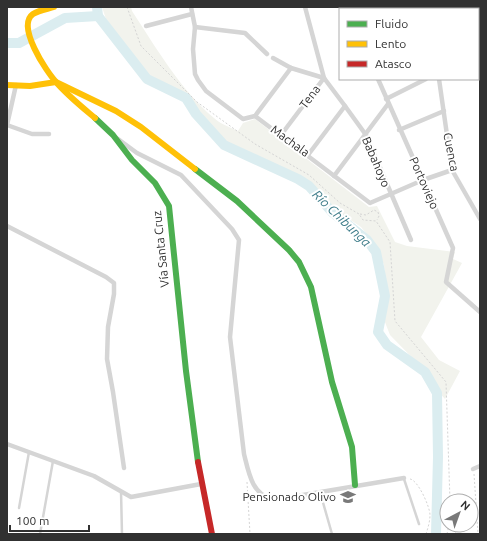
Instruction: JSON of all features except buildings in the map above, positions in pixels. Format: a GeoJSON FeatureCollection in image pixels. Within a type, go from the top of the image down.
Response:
{"type":"FeatureCollection","features":[{"type":"Feature","properties":{"kind":"street","name":"Vía Santa Cruz"},"geometry":{"type":"LineString","coordinates":[[54,7],[33,14],[28,21],[27,30],[33,46],[56,82],[113,135],[132,160],[155,183],[169,206],[185,373],[201,484],[212,534]]}},
{"type":"Feature","properties":{"kind":"street"},"geometry":{"type":"LineString","coordinates":[[191,7],[195,27],[193,49],[195,74],[206,91],[243,119],[255,116],[291,68]]}},
{"type":"Feature","properties":{"kind":"street","name":"Tena"},"geometry":{"type":"LineString","coordinates":[[281,135],[324,78],[305,7]]}},
{"type":"Feature","properties":{"kind":"street"},"geometry":{"type":"LineString","coordinates":[[146,26],[192,14]]}},
{"type":"Feature","properties":{"kind":"street"},"geometry":{"type":"LineString","coordinates":[[195,27],[245,33],[267,54]]}},
{"type":"Feature","properties":{"kind":"street"},"geometry":{"type":"LineString","coordinates":[[274,58],[291,68],[324,78]]}},
{"type":"Feature","properties":{"kind":"street","name":"Babahoyo"},"geometry":{"type":"LineString","coordinates":[[324,78],[366,135],[411,240]]}},
{"type":"Feature","properties":{"kind":"street","name":"Portoviejo"},"geometry":{"type":"LineString","coordinates":[[378,80],[452,248],[446,282],[480,312]]}},
{"type":"Feature","properties":{"kind":"street"},"geometry":{"type":"LineString","coordinates":[[386,99],[424,80]]}},
{"type":"Feature","properties":{"kind":"street","name":"Cuenca"},"geometry":{"type":"LineString","coordinates":[[440,80],[452,170],[480,218]]}},
{"type":"Feature","properties":{"kind":"street"},"geometry":{"type":"LineString","coordinates":[[7,85],[30,86],[56,82],[116,111],[141,127],[237,201],[289,250],[299,262],[311,287],[332,382],[352,447],[355,486]]}},
{"type":"Feature","properties":{"kind":"street"},"geometry":{"type":"LineString","coordinates":[[16,85],[7,125],[32,134],[49,134]]}},
{"type":"Feature","properties":{"kind":"street"},"geometry":{"type":"LineString","coordinates":[[334,176],[388,104]]}},
{"type":"Feature","properties":{"kind":"street"},"geometry":{"type":"LineString","coordinates":[[308,154],[345,106]]}},
{"type":"Feature","properties":{"kind":"street"},"geometry":{"type":"LineString","coordinates":[[399,130],[444,111]]}},
{"type":"Feature","properties":{"kind":"street","name":"Machala"},"geometry":{"type":"LineString","coordinates":[[255,116],[308,154],[370,203],[423,180],[452,170]]}},
{"type":"Feature","properties":{"kind":"street"},"geometry":{"type":"LineString","coordinates":[[113,135],[137,153],[181,175],[239,240],[230,337],[244,454],[249,471],[263,497],[273,500],[404,478]]}},
{"type":"Feature","properties":{"kind":"street"},"geometry":{"type":"LineString","coordinates":[[7,226],[106,277],[114,283],[114,294],[108,327],[106,359],[113,392],[124,468]]}},
{"type":"Feature","properties":{"kind":"street"},"geometry":{"type":"LineString","coordinates":[[7,444],[94,476],[134,497],[201,484]]}},
{"type":"Feature","properties":{"kind":"street"},"geometry":{"type":"LineString","coordinates":[[473,469],[480,466]]}},
{"type":"Feature","properties":{"kind":"lane"},"geometry":{"type":"LineString","coordinates":[[19,508],[29,452]]}},
{"type":"Feature","properties":{"kind":"lane"},"geometry":{"type":"LineString","coordinates":[[40,534],[53,461]]}},
{"type":"Feature","properties":{"kind":"lane"},"geometry":{"type":"LineString","coordinates":[[404,478],[419,524]]}},
{"type":"Feature","properties":{"kind":"lane"},"geometry":{"type":"LineString","coordinates":[[121,491],[122,534]]}},
{"type":"Feature","properties":{"kind":"lane"},"geometry":{"type":"LineString","coordinates":[[320,492],[332,534]]}},
{"type":"Feature","properties":{"kind":"path"},"geometry":{"type":"LineString","coordinates":[[127,7],[141,46],[197,102],[255,144],[309,175],[340,203],[359,214],[366,215],[374,210],[378,212],[379,216],[376,221]]}},
{"type":"Feature","properties":{"kind":"path"},"geometry":{"type":"LineString","coordinates":[[359,214],[363,220],[376,221]]}},
{"type":"Feature","properties":{"kind":"path"},"geometry":{"type":"LineString","coordinates":[[376,221],[390,242],[395,321],[446,382],[450,493]]}},
{"type":"Feature","properties":{"kind":"path"},"geometry":{"type":"LineString","coordinates":[[473,469],[476,482],[478,534]]}},
{"type":"Feature","properties":{"kind":"path"},"geometry":{"type":"LineString","coordinates":[[404,478],[414,479],[429,506],[430,516],[426,534]]}},
{"type":"Feature","properties":{"kind":"path"},"geometry":{"type":"LineString","coordinates":[[246,480],[250,534]]}},
{"type":"Feature","properties":{"kind":"shaded area"},"geometry":{"type":"Polygon","coordinates":[[[102,7],[131,7],[132,11],[169,68],[190,95],[216,120],[238,131],[243,123],[255,119],[369,207],[377,206],[395,242],[407,246],[455,252],[453,259],[462,263],[421,337],[439,360],[460,371],[445,399],[437,390],[431,377],[390,335],[383,317],[386,288],[384,265],[377,247],[361,227],[340,213],[316,189],[297,174],[221,139],[178,90],[147,74],[106,19],[102,7]]]}},
{"type":"Feature","properties":{"kind":"waterway","name":"Río Chibunga"},"geometry":{"type":"LineString","coordinates":[[97,7],[98,16],[147,79],[186,98],[196,114],[224,145],[298,179],[309,186],[332,212],[367,240],[376,252],[385,296],[378,332],[387,345],[425,372],[437,393],[438,457],[436,534]]}},
{"type":"Feature","properties":{"kind":"waterway"},"geometry":{"type":"LineString","coordinates":[[7,43],[19,43],[65,18],[98,16]]}},
{"type":"Feature","properties":{"kind":"traffic: fast"},"geometry":{"type":"LineString","coordinates":[[95,118],[113,135],[132,160],[155,183],[169,206],[186,371],[198,462]]}},
{"type":"Feature","properties":{"kind":"traffic: fast"},"geometry":{"type":"LineString","coordinates":[[195,169],[237,201],[289,250],[299,262],[311,287],[332,382],[352,447],[355,485]]}},
{"type":"Feature","properties":{"kind":"traffic: slow"},"geometry":{"type":"LineString","coordinates":[[54,7],[33,14],[29,20],[28,28],[30,38],[40,59],[51,76],[60,87],[95,118]]}},
{"type":"Feature","properties":{"kind":"traffic: slow"},"geometry":{"type":"LineString","coordinates":[[7,85],[30,86],[56,82],[116,111],[141,127],[195,169]]}},
{"type":"Feature","properties":{"kind":"traffic: jam"},"geometry":{"type":"LineString","coordinates":[[198,462],[212,534]]}},
{"type":"Feature","properties":{"kind":"place","name":"Pensionado Olivo"},"geometry":{"type":"Point","coordinates":[348,497]}}]}
